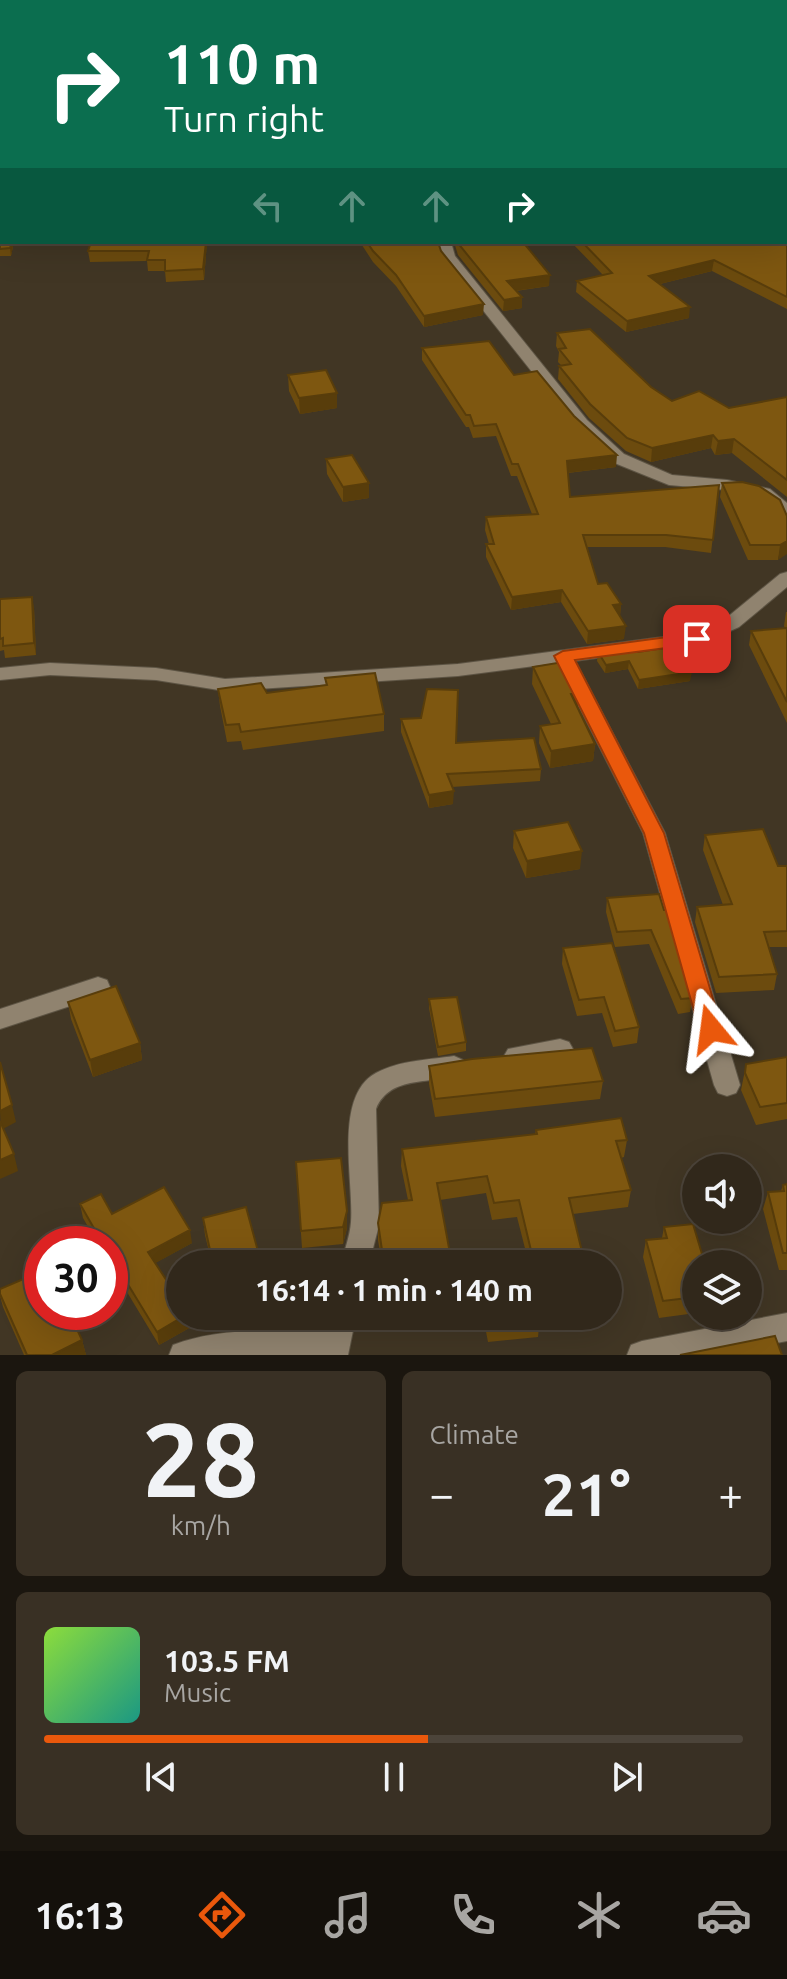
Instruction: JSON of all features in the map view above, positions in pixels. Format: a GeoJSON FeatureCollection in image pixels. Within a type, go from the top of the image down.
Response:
{"type":"FeatureCollection","features":[{"type":"Feature","properties":{"kind":"street"},"geometry":{"type":"LineString","coordinates":[[445,244],[448,257],[581,423],[618,458],[669,480],[727,485],[764,493],[787,512]]}},
{"type":"Feature","properties":{"kind":"street"},"geometry":{"type":"LineString","coordinates":[[0,674],[50,669],[156,674],[225,685],[458,670],[697,639],[732,623],[787,578]]}},
{"type":"Feature","properties":{"kind":"street"},"geometry":{"type":"LineString","coordinates":[[563,656],[654,833],[727,1085]]}},
{"type":"Feature","properties":{"kind":"street"},"geometry":{"type":"LineString","coordinates":[[0,1019],[98,987]]}},
{"type":"Feature","properties":{"kind":"street"},"geometry":{"type":"LineString","coordinates":[[359,1250],[365,1225],[363,1109],[367,1093],[381,1079],[560,1049]]}},
{"type":"Feature","properties":{"kind":"street"},"geometry":{"type":"LineString","coordinates":[[642,1355],[787,1327]]}},
{"type":"Feature","properties":{"kind":"street"},"geometry":{"type":"LineString","coordinates":[[184,1355],[248,1345],[336,1338]]}},
{"type":"Feature","properties":{"kind":"building"},"geometry":{"type":"Polygon","coordinates":[[[0,244],[11,244],[10,248],[0,249],[0,244]]]}},
{"type":"Feature","properties":{"kind":"building"},"geometry":{"type":"Polygon","coordinates":[[[90,244],[206,244],[203,269],[165,271],[165,260],[147,260],[149,251],[88,251],[90,244]]]}},
{"type":"Feature","properties":{"kind":"building"},"geometry":{"type":"Polygon","coordinates":[[[368,244],[439,244],[484,304],[424,316],[396,275],[368,244]]]}},
{"type":"Feature","properties":{"kind":"building"},"geometry":{"type":"Polygon","coordinates":[[[459,244],[525,244],[550,275],[507,281],[522,297],[504,300],[459,244]]]}},
{"type":"Feature","properties":{"kind":"building"},"geometry":{"type":"Polygon","coordinates":[[[584,244],[787,245],[787,297],[714,260],[649,276],[690,307],[627,321],[577,281],[612,273],[584,244]]]}},
{"type":"Feature","properties":{"kind":"building"},"geometry":{"type":"Polygon","coordinates":[[[590,329],[651,387],[672,401],[699,391],[729,408],[787,397],[787,480],[734,439],[718,441],[713,435],[652,448],[627,438],[590,404],[559,366],[571,364],[559,349],[566,348],[557,333],[590,329]]]}},
{"type":"Feature","properties":{"kind":"building"},"geometry":{"type":"Polygon","coordinates":[[[489,341],[514,375],[537,371],[574,416],[617,455],[567,461],[570,497],[719,485],[713,540],[666,535],[583,535],[598,584],[607,583],[621,604],[613,605],[626,626],[588,631],[562,590],[512,597],[486,544],[494,544],[486,517],[538,514],[518,464],[512,464],[496,424],[474,426],[470,415],[466,415],[422,348],[489,341]]]}},
{"type":"Feature","properties":{"kind":"building"},"geometry":{"type":"Polygon","coordinates":[[[326,370],[337,393],[299,398],[288,375],[326,370]]]}},
{"type":"Feature","properties":{"kind":"building"},"geometry":{"type":"Polygon","coordinates":[[[352,455],[369,483],[343,487],[326,459],[352,455]]]}},
{"type":"Feature","properties":{"kind":"building"},"geometry":{"type":"Polygon","coordinates":[[[742,482],[759,486],[780,500],[787,516],[787,541],[780,545],[750,545],[722,483],[742,482]]]}},
{"type":"Feature","properties":{"kind":"building"},"geometry":{"type":"Polygon","coordinates":[[[32,597],[34,643],[3,646],[3,638],[0,639],[0,599],[32,597]]]}},
{"type":"Feature","properties":{"kind":"building"},"geometry":{"type":"Polygon","coordinates":[[[787,628],[787,702],[751,631],[787,628]]]}},
{"type":"Feature","properties":{"kind":"building"},"geometry":{"type":"Polygon","coordinates":[[[677,646],[692,672],[639,680],[629,661],[606,665],[598,652],[635,647],[638,652],[677,646]]]}},
{"type":"Feature","properties":{"kind":"building"},"geometry":{"type":"Polygon","coordinates":[[[563,662],[579,693],[571,694],[595,744],[551,751],[540,726],[560,723],[533,667],[563,662]]]}},
{"type":"Feature","properties":{"kind":"building"},"geometry":{"type":"Polygon","coordinates":[[[375,673],[384,714],[241,732],[239,724],[226,725],[218,689],[261,683],[267,693],[327,685],[325,678],[375,673]]]}},
{"type":"Feature","properties":{"kind":"building"},"geometry":{"type":"Polygon","coordinates":[[[427,689],[458,690],[456,743],[534,738],[541,769],[447,774],[454,791],[429,795],[401,719],[421,718],[427,689]]]}},
{"type":"Feature","properties":{"kind":"building"},"geometry":{"type":"Polygon","coordinates":[[[568,822],[582,851],[527,861],[514,831],[568,822]]]}},
{"type":"Feature","properties":{"kind":"building"},"geometry":{"type":"Polygon","coordinates":[[[763,829],[778,866],[787,866],[787,931],[764,932],[777,974],[719,977],[697,907],[732,904],[705,835],[763,829]]]}},
{"type":"Feature","properties":{"kind":"building"},"geometry":{"type":"Polygon","coordinates":[[[659,894],[664,910],[668,910],[693,998],[681,999],[651,930],[617,932],[607,898],[659,894]]]}},
{"type":"Feature","properties":{"kind":"building"},"geometry":{"type":"Polygon","coordinates":[[[612,943],[639,1027],[615,1031],[604,997],[579,1000],[563,948],[612,943]]]}},
{"type":"Feature","properties":{"kind":"building"},"geometry":{"type":"Polygon","coordinates":[[[116,986],[140,1043],[90,1060],[68,1002],[116,986]]]}},
{"type":"Feature","properties":{"kind":"building"},"geometry":{"type":"Polygon","coordinates":[[[457,997],[466,1042],[438,1047],[429,999],[457,997]]]}},
{"type":"Feature","properties":{"kind":"building"},"geometry":{"type":"Polygon","coordinates":[[[592,1048],[603,1081],[435,1099],[429,1066],[592,1048]]]}},
{"type":"Feature","properties":{"kind":"building"},"geometry":{"type":"Polygon","coordinates":[[[787,1057],[787,1103],[760,1107],[745,1073],[746,1064],[787,1057]]]}},
{"type":"Feature","properties":{"kind":"building"},"geometry":{"type":"Polygon","coordinates":[[[0,1062],[12,1105],[0,1111],[0,1062]]]}},
{"type":"Feature","properties":{"kind":"building"},"geometry":{"type":"Polygon","coordinates":[[[621,1118],[627,1140],[616,1141],[631,1190],[569,1198],[582,1250],[531,1250],[519,1200],[494,1203],[487,1176],[437,1183],[449,1250],[382,1250],[378,1223],[382,1203],[412,1200],[402,1149],[537,1134],[536,1130],[621,1118]]]}},
{"type":"Feature","properties":{"kind":"building"},"geometry":{"type":"Polygon","coordinates":[[[0,1121],[14,1154],[0,1160],[0,1121]]]}},
{"type":"Feature","properties":{"kind":"building"},"geometry":{"type":"Polygon","coordinates":[[[341,1158],[347,1211],[343,1227],[301,1231],[296,1162],[341,1158]]]}},
{"type":"Feature","properties":{"kind":"building"},"geometry":{"type":"Polygon","coordinates":[[[787,1184],[787,1253],[783,1253],[768,1192],[784,1191],[783,1185],[787,1184]]]}},
{"type":"Feature","properties":{"kind":"building"},"geometry":{"type":"Polygon","coordinates":[[[164,1187],[190,1230],[148,1252],[166,1280],[166,1327],[157,1332],[128,1284],[128,1226],[93,1226],[80,1204],[101,1194],[112,1214],[164,1187]]]}},
{"type":"Feature","properties":{"kind":"building"},"geometry":{"type":"Polygon","coordinates":[[[246,1207],[258,1250],[210,1250],[203,1218],[246,1207]]]}},
{"type":"Feature","properties":{"kind":"building"},"geometry":{"type":"Polygon","coordinates":[[[682,1225],[682,1234],[696,1234],[701,1250],[682,1250],[682,1299],[663,1301],[646,1240],[667,1238],[664,1227],[682,1225]]]}},
{"type":"Feature","properties":{"kind":"building"},"geometry":{"type":"Polygon","coordinates":[[[24,1279],[24,1330],[77,1330],[82,1340],[52,1355],[27,1355],[0,1289],[24,1279]]]}},
{"type":"Feature","properties":{"kind":"building"},"geometry":{"type":"Polygon","coordinates":[[[775,1336],[782,1355],[680,1355],[775,1336]]]}},
{"type":"Feature","properties":{"kind":"route"},"geometry":{"type":"LineString","coordinates":[[697,639],[563,656],[654,833],[711,1029]]}}]}
